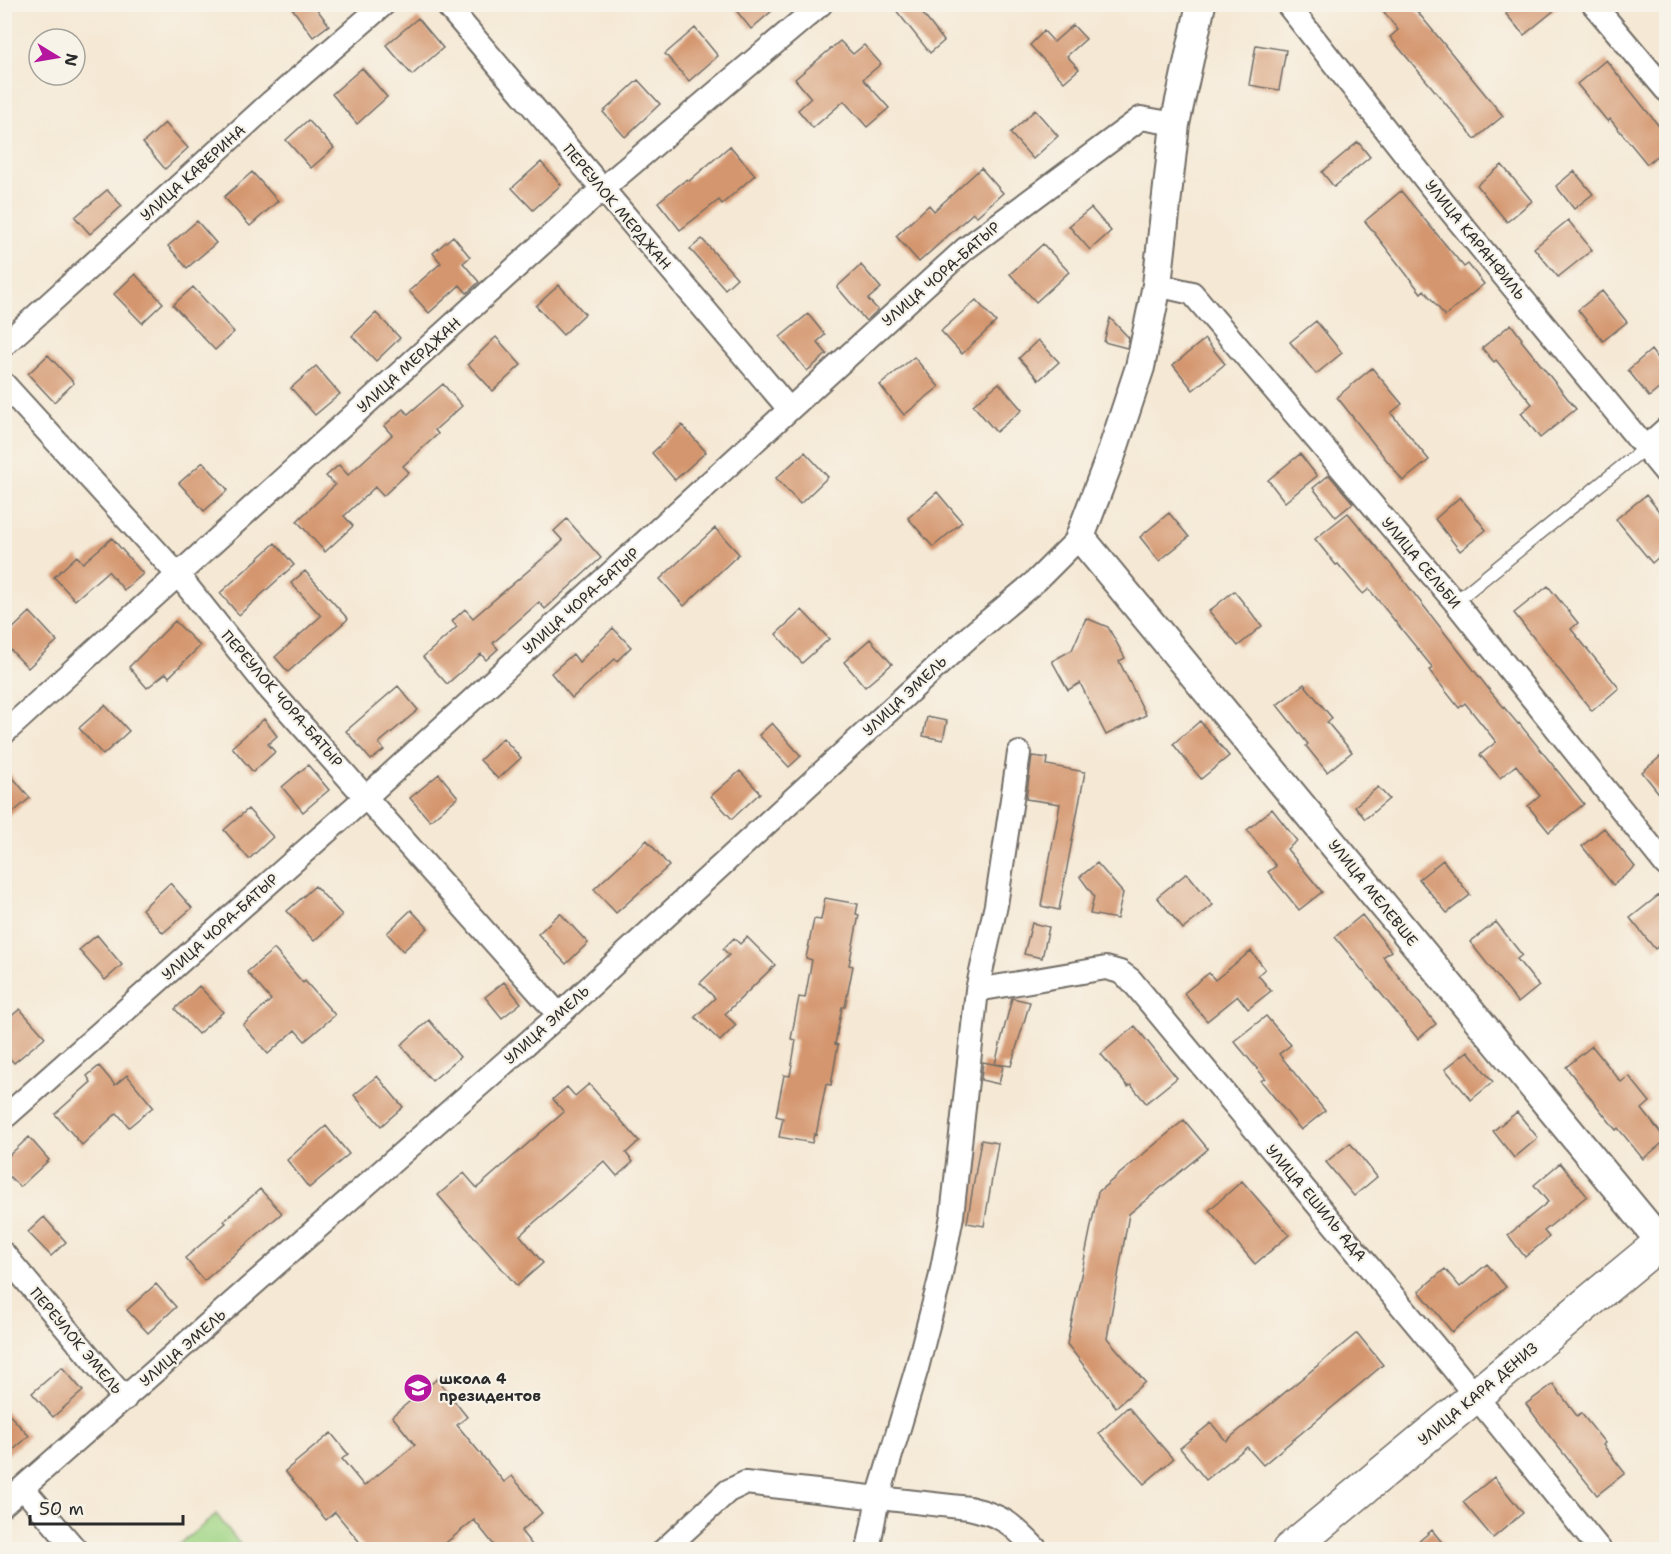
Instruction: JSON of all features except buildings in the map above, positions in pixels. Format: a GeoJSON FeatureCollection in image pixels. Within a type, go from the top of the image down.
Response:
{"type":"FeatureCollection","features":[{"type":"Feature","properties":{"kind":"main road","name":"УЛИЦА КАРА ДЕНИЗ"},"geometry":{"type":"LineString","coordinates":[[1289,1550],[1665,1243]]}},
{"type":"Feature","properties":{"kind":"street","name":"УЛИЦА КАВЕРИНА"},"geometry":{"type":"LineString","coordinates":[[4,345],[271,102],[384,4]]}},
{"type":"Feature","properties":{"kind":"street","name":"ПЕРЕУЛОК МЕРДЖАН"},"geometry":{"type":"LineString","coordinates":[[446,4],[789,409]]}},
{"type":"Feature","properties":{"kind":"street","name":"УЛИЦА МЕРДЖАН"},"geometry":{"type":"LineString","coordinates":[[4,734],[601,189],[821,4]]}},
{"type":"Feature","properties":{"kind":"street"},"geometry":{"type":"LineString","coordinates":[[1080,537],[1110,459],[1140,367],[1156,285],[1174,124],[1202,4]]}},
{"type":"Feature","properties":{"kind":"street","name":"УЛИЦА КАРАНФИЛЬ"},"geometry":{"type":"LineString","coordinates":[[1287,4],[1443,202],[1666,473]]}},
{"type":"Feature","properties":{"kind":"street"},"geometry":{"type":"LineString","coordinates":[[1593,4],[1666,90]]}},
{"type":"Feature","properties":{"kind":"street","name":"УЛИЦА ЧОРА-БАТЫР"},"geometry":{"type":"LineString","coordinates":[[4,1118],[366,796],[965,249],[1141,118],[1174,124]]}},
{"type":"Feature","properties":{"kind":"street","name":"УЛИЦА СЕЛЬБИ"},"geometry":{"type":"LineString","coordinates":[[1156,285],[1192,293],[1455,602],[1666,865]]}},
{"type":"Feature","properties":{"kind":"street","name":"ПЕРЕУЛОК ЧОРА-БАТЫР"},"geometry":{"type":"LineString","coordinates":[[4,384],[179,576],[265,684],[559,1015]]}},
{"type":"Feature","properties":{"kind":"street"},"geometry":{"type":"LineString","coordinates":[[1646,447],[1666,429]]}},
{"type":"Feature","properties":{"kind":"street","name":"УЛИЦА ЭМЕЛЬ"},"geometry":{"type":"LineString","coordinates":[[4,1504],[559,1015],[969,637],[1037,580],[1080,537]]}},
{"type":"Feature","properties":{"kind":"street","name":"УЛИЦА МЕЛЕВШЕ"},"geometry":{"type":"LineString","coordinates":[[1080,537],[1665,1243]]}},
{"type":"Feature","properties":{"kind":"street"},"geometry":{"type":"LineString","coordinates":[[868,1550],[878,1498],[917,1368],[940,1279],[951,1216],[977,990],[996,905],[1019,753]]}},
{"type":"Feature","properties":{"kind":"street","name":"УЛИЦА ЕШИЛЬ АДА"},"geometry":{"type":"LineString","coordinates":[[977,990],[1106,968],[1120,972],[1131,980],[1600,1550]]}},
{"type":"Feature","properties":{"kind":"street","name":"ПЕРЕУЛОК ЭМЕЛЬ"},"geometry":{"type":"LineString","coordinates":[[4,1254],[125,1399]]}},
{"type":"Feature","properties":{"kind":"street"},"geometry":{"type":"LineString","coordinates":[[664,1550],[728,1491],[745,1483],[969,1508],[994,1514],[1014,1527],[1037,1550]]}},
{"type":"Feature","properties":{"kind":"street"},"geometry":{"type":"LineString","coordinates":[[23,1488],[75,1550]]}},
{"type":"Feature","properties":{"kind":"lane"},"geometry":{"type":"LineString","coordinates":[[1455,602],[1646,447]]}},
{"type":"Feature","properties":{"kind":"green space"},"geometry":{"type":"Polygon","coordinates":[[[216,1515],[244,1549],[173,1549],[216,1515]]]}},
{"type":"Feature","properties":{"kind":"place","name":"школа 4 президентов"},"geometry":{"type":"Point","coordinates":[418,1388]}}]}
